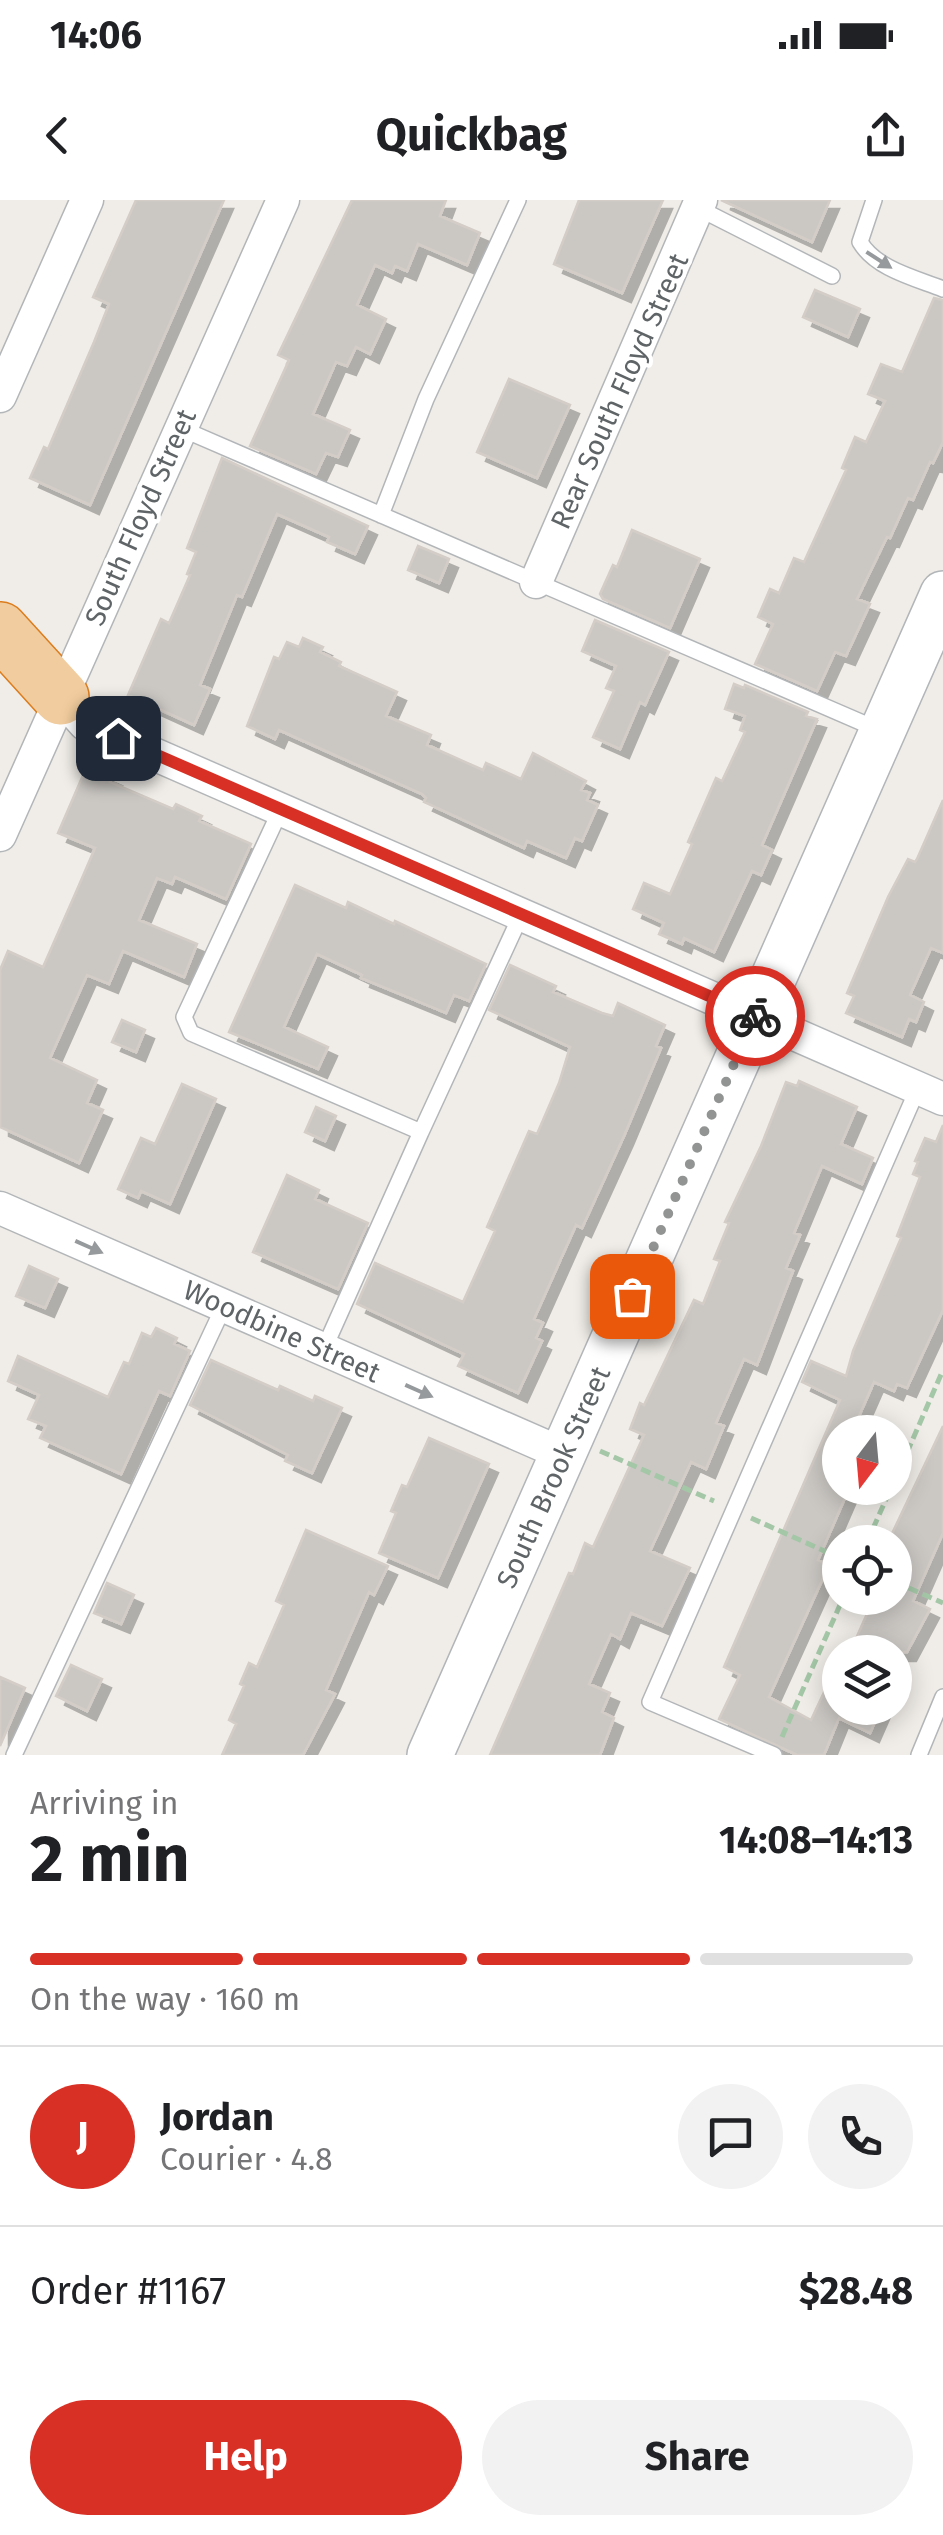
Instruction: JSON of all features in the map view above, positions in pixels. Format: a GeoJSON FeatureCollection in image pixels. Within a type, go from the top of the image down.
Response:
{"type":"FeatureCollection","features":[{"type":"Feature","properties":{"kind":"highway"},"geometry":{"type":"LineString","coordinates":[[0,630],[61,697]]}},
{"type":"Feature","properties":{"kind":"street"},"geometry":{"type":"LineString","coordinates":[[0,396],[87,200]]}},
{"type":"Feature","properties":{"kind":"street","name":"South Floyd Street"},"geometry":{"type":"LineString","coordinates":[[0,835],[282,200]]}},
{"type":"Feature","properties":{"kind":"street","name":"Rear South Floyd Street"},"geometry":{"type":"LineString","coordinates":[[536,582],[700,204]]}},
{"type":"Feature","properties":{"kind":"street","name":"South Brook Street"},"geometry":{"type":"LineString","coordinates":[[430,1755],[943,594]]}},
{"type":"Feature","properties":{"kind":"street"},"geometry":{"type":"LineString","coordinates":[[61,697],[86,724],[931,1093]]}},
{"type":"Feature","properties":{"kind":"street","name":"Woodbine Street"},"geometry":{"type":"LineString","coordinates":[[0,1208],[563,1454]]}},
{"type":"Feature","properties":{"kind":"lane"},"geometry":{"type":"LineString","coordinates":[[381,514],[426,400],[518,200]]}},
{"type":"Feature","properties":{"kind":"lane"},"geometry":{"type":"LineString","coordinates":[[874,200],[860,242],[866,254],[943,290]]}},
{"type":"Feature","properties":{"kind":"lane"},"geometry":{"type":"LineString","coordinates":[[700,204],[832,276]]}},
{"type":"Feature","properties":{"kind":"lane"},"geometry":{"type":"LineString","coordinates":[[180,428],[882,732]]}},
{"type":"Feature","properties":{"kind":"lane"},"geometry":{"type":"LineString","coordinates":[[281,810],[184,1017],[191,1033],[421,1132]]}},
{"type":"Feature","properties":{"kind":"lane"},"geometry":{"type":"LineString","coordinates":[[324,1349],[521,914]]}},
{"type":"Feature","properties":{"kind":"lane"},"geometry":{"type":"LineString","coordinates":[[774,1752],[650,1702],[931,1093]]}},
{"type":"Feature","properties":{"kind":"lane"},"geometry":{"type":"LineString","coordinates":[[14,1755],[224,1306]]}},
{"type":"Feature","properties":{"kind":"lane"},"geometry":{"type":"LineString","coordinates":[[919,1755],[943,1697]]}},
{"type":"Feature","properties":{"kind":"path"},"geometry":{"type":"LineString","coordinates":[[912,1441],[943,1370]]}},
{"type":"Feature","properties":{"kind":"path"},"geometry":{"type":"LineString","coordinates":[[912,1589],[943,1602]]}},
{"type":"Feature","properties":{"kind":"path"},"geometry":{"type":"LineString","coordinates":[[774,1752],[835,1615]]}},
{"type":"Feature","properties":{"kind":"building"},"geometry":{"type":"Polygon","coordinates":[[[136,200],[224,200],[90,505],[30,478],[44,447],[48,449],[109,304],[93,297],[136,200]]]}},
{"type":"Feature","properties":{"kind":"building"},"geometry":{"type":"Polygon","coordinates":[[[352,200],[446,200],[440,216],[480,233],[467,265],[418,244],[407,271],[395,266],[392,273],[375,265],[357,305],[386,319],[370,354],[356,347],[347,366],[336,362],[313,414],[350,430],[338,457],[326,453],[316,474],[250,446],[289,360],[278,355],[352,200]]]}},
{"type":"Feature","properties":{"kind":"building"},"geometry":{"type":"Polygon","coordinates":[[[579,200],[663,200],[622,293],[554,264],[579,200]]]}},
{"type":"Feature","properties":{"kind":"building"},"geometry":{"type":"Polygon","coordinates":[[[721,200],[830,200],[812,242],[721,200]]]}},
{"type":"Feature","properties":{"kind":"building"},"geometry":{"type":"Polygon","coordinates":[[[815,290],[860,309],[848,337],[803,317],[815,290]]]}},
{"type":"Feature","properties":{"kind":"building"},"geometry":{"type":"Polygon","coordinates":[[[934,298],[943,300],[943,442],[913,500],[908,498],[857,599],[870,604],[846,656],[835,652],[817,691],[755,664],[773,624],[758,617],[770,589],[779,593],[794,558],[804,562],[846,470],[842,468],[855,437],[866,442],[885,401],[868,394],[881,364],[902,372],[934,298]]]}},
{"type":"Feature","properties":{"kind":"building"},"geometry":{"type":"Polygon","coordinates":[[[509,379],[570,405],[537,478],[477,452],[509,379]]]}},
{"type":"Feature","properties":{"kind":"building"},"geometry":{"type":"Polygon","coordinates":[[[222,458],[368,526],[355,554],[327,542],[329,537],[277,514],[242,597],[237,595],[200,685],[210,689],[194,725],[128,695],[161,619],[169,623],[190,575],[187,574],[196,552],[187,548],[222,458]]]}},
{"type":"Feature","properties":{"kind":"building"},"geometry":{"type":"Polygon","coordinates":[[[632,530],[700,559],[670,628],[603,599],[600,594],[613,565],[617,567],[632,530]]]}},
{"type":"Feature","properties":{"kind":"building"},"geometry":{"type":"Polygon","coordinates":[[[418,546],[449,559],[439,583],[408,570],[418,546]]]}},
{"type":"Feature","properties":{"kind":"building"},"geometry":{"type":"Polygon","coordinates":[[[595,620],[669,652],[645,705],[640,702],[620,749],[593,737],[614,691],[606,688],[616,666],[582,651],[595,620]]]}},
{"type":"Feature","properties":{"kind":"building"},"geometry":{"type":"Polygon","coordinates":[[[303,638],[323,647],[320,652],[341,662],[339,666],[397,692],[386,716],[431,735],[427,745],[483,770],[486,763],[521,779],[533,753],[586,781],[581,790],[590,793],[587,800],[598,805],[582,841],[575,838],[566,858],[527,841],[524,848],[424,802],[422,794],[279,730],[275,739],[247,726],[274,657],[279,659],[287,642],[299,647],[303,638]]]}},
{"type":"Feature","properties":{"kind":"building"},"geometry":{"type":"Polygon","coordinates":[[[734,684],[744,688],[745,685],[817,719],[762,845],[772,850],[761,875],[752,871],[714,952],[684,938],[682,944],[659,934],[664,923],[633,909],[644,883],[670,894],[716,778],[722,781],[745,732],[740,730],[745,716],[725,709],[734,684]]]}},
{"type":"Feature","properties":{"kind":"building"},"geometry":{"type":"Polygon","coordinates":[[[87,766],[113,777],[110,782],[173,809],[176,804],[202,816],[199,821],[251,844],[226,899],[175,877],[172,884],[157,878],[139,920],[197,944],[184,977],[123,951],[109,984],[87,975],[50,1058],[97,1080],[87,1103],[103,1110],[79,1163],[0,1127],[0,970],[8,951],[43,967],[95,848],[58,833],[87,766]]]}},
{"type":"Feature","properties":{"kind":"building"},"geometry":{"type":"Polygon","coordinates":[[[943,800],[943,953],[931,948],[910,995],[924,1002],[916,1022],[909,1019],[902,1037],[846,1013],[854,996],[847,993],[888,897],[908,859],[917,859],[943,800]]]}},
{"type":"Feature","properties":{"kind":"building"},"geometry":{"type":"Polygon","coordinates":[[[295,885],[346,908],[348,902],[394,924],[395,921],[486,964],[469,1001],[454,995],[446,1013],[361,978],[362,975],[317,954],[284,1027],[328,1047],[318,1069],[229,1032],[295,885]]]}},
{"type":"Feature","properties":{"kind":"building"},"geometry":{"type":"Polygon","coordinates":[[[510,965],[556,986],[553,992],[602,1013],[613,1016],[618,1003],[665,1025],[656,1046],[661,1048],[624,1136],[582,1228],[576,1225],[534,1319],[543,1323],[536,1338],[542,1341],[518,1393],[458,1366],[464,1354],[357,1304],[375,1263],[463,1302],[495,1231],[487,1227],[529,1131],[537,1134],[570,1047],[489,1010],[510,965]]]}},
{"type":"Feature","properties":{"kind":"building"},"geometry":{"type":"Polygon","coordinates":[[[122,1020],[145,1030],[136,1052],[112,1042],[122,1020]]]}},
{"type":"Feature","properties":{"kind":"building"},"geometry":{"type":"Polygon","coordinates":[[[799,1081],[857,1107],[841,1144],[873,1158],[862,1184],[822,1166],[794,1233],[800,1235],[786,1268],[793,1271],[757,1365],[744,1359],[716,1423],[724,1426],[706,1469],[691,1462],[650,1551],[690,1568],[662,1626],[631,1613],[620,1639],[611,1634],[589,1684],[610,1693],[602,1712],[614,1718],[600,1755],[490,1755],[569,1573],[573,1574],[585,1543],[593,1547],[644,1435],[630,1429],[640,1403],[644,1405],[694,1300],[703,1304],[720,1261],[714,1259],[729,1223],[725,1222],[786,1082],[797,1086],[799,1081]]]}},
{"type":"Feature","properties":{"kind":"building"},"geometry":{"type":"Polygon","coordinates":[[[182,1084],[216,1099],[170,1204],[141,1191],[138,1198],[118,1189],[141,1138],[155,1144],[182,1084]]]}},
{"type":"Feature","properties":{"kind":"building"},"geometry":{"type":"Polygon","coordinates":[[[316,1107],[336,1116],[325,1141],[305,1132],[316,1107]]]}},
{"type":"Feature","properties":{"kind":"building"},"geometry":{"type":"Polygon","coordinates":[[[943,1125],[943,1310],[907,1388],[897,1384],[894,1391],[874,1382],[859,1415],[833,1415],[840,1400],[802,1382],[811,1361],[846,1376],[901,1238],[897,1236],[920,1177],[913,1174],[918,1162],[915,1161],[925,1138],[936,1142],[943,1125]]]}},
{"type":"Feature","properties":{"kind":"building"},"geometry":{"type":"Polygon","coordinates":[[[287,1175],[319,1190],[315,1199],[368,1223],[338,1289],[253,1252],[287,1175]]]}},
{"type":"Feature","properties":{"kind":"building"},"geometry":{"type":"Polygon","coordinates":[[[29,1266],[58,1279],[45,1308],[16,1296],[29,1266]]]}},
{"type":"Feature","properties":{"kind":"building"},"geometry":{"type":"Polygon","coordinates":[[[156,1328],[177,1338],[174,1344],[190,1351],[170,1396],[159,1391],[121,1474],[40,1438],[46,1426],[28,1419],[39,1395],[8,1381],[18,1356],[108,1397],[124,1362],[129,1364],[142,1333],[151,1337],[156,1328]]]}},
{"type":"Feature","properties":{"kind":"building"},"geometry":{"type":"Polygon","coordinates":[[[211,1360],[278,1390],[280,1386],[313,1401],[315,1396],[342,1408],[312,1473],[285,1461],[288,1455],[190,1405],[211,1360]]]}},
{"type":"Feature","properties":{"kind":"building"},"geometry":{"type":"Polygon","coordinates":[[[943,1426],[943,1533],[913,1601],[930,1609],[912,1643],[912,1635],[858,1635],[866,1615],[912,1615],[912,1525],[896,1525],[906,1505],[912,1505],[912,1491],[943,1426]]]}},
{"type":"Feature","properties":{"kind":"building"},"geometry":{"type":"Polygon","coordinates":[[[429,1438],[489,1464],[438,1578],[379,1553],[396,1513],[391,1511],[402,1485],[407,1487],[429,1438]]]}},
{"type":"Feature","properties":{"kind":"building"},"geometry":{"type":"Polygon","coordinates":[[[822,1441],[822,1505],[842,1505],[833,1525],[822,1525],[818,1560],[822,1562],[822,1580],[769,1697],[811,1720],[822,1696],[822,1725],[836,1725],[824,1755],[797,1755],[719,1719],[740,1675],[724,1667],[822,1441]]]}},
{"type":"Feature","properties":{"kind":"building"},"geometry":{"type":"Polygon","coordinates":[[[306,1530],[388,1566],[374,1595],[369,1592],[326,1690],[335,1694],[303,1755],[222,1755],[236,1724],[229,1720],[244,1686],[240,1684],[249,1663],[257,1667],[284,1605],[276,1601],[306,1530]]]}},
{"type":"Feature","properties":{"kind":"building"},"geometry":{"type":"Polygon","coordinates":[[[107,1583],[134,1595],[121,1624],[94,1613],[107,1583]]]}},
{"type":"Feature","properties":{"kind":"building"},"geometry":{"type":"Polygon","coordinates":[[[71,1665],[102,1679],[87,1711],[56,1696],[71,1665]]]}},
{"type":"Feature","properties":{"kind":"building"},"geometry":{"type":"Polygon","coordinates":[[[0,1677],[25,1688],[0,1746],[0,1677]]]}},
{"type":"Feature","properties":{"kind":"building"},"geometry":{"type":"Polygon","coordinates":[[[853,1725],[874,1725],[870,1733],[853,1725]]]}},
{"type":"Feature","properties":{"kind":"way so far"},"geometry":{"type":"LineString","coordinates":[[632,1296],[755,1016]]}},
{"type":"Feature","properties":{"kind":"route"},"geometry":{"type":"LineString","coordinates":[[118,738],[755,1016]]}}]}
